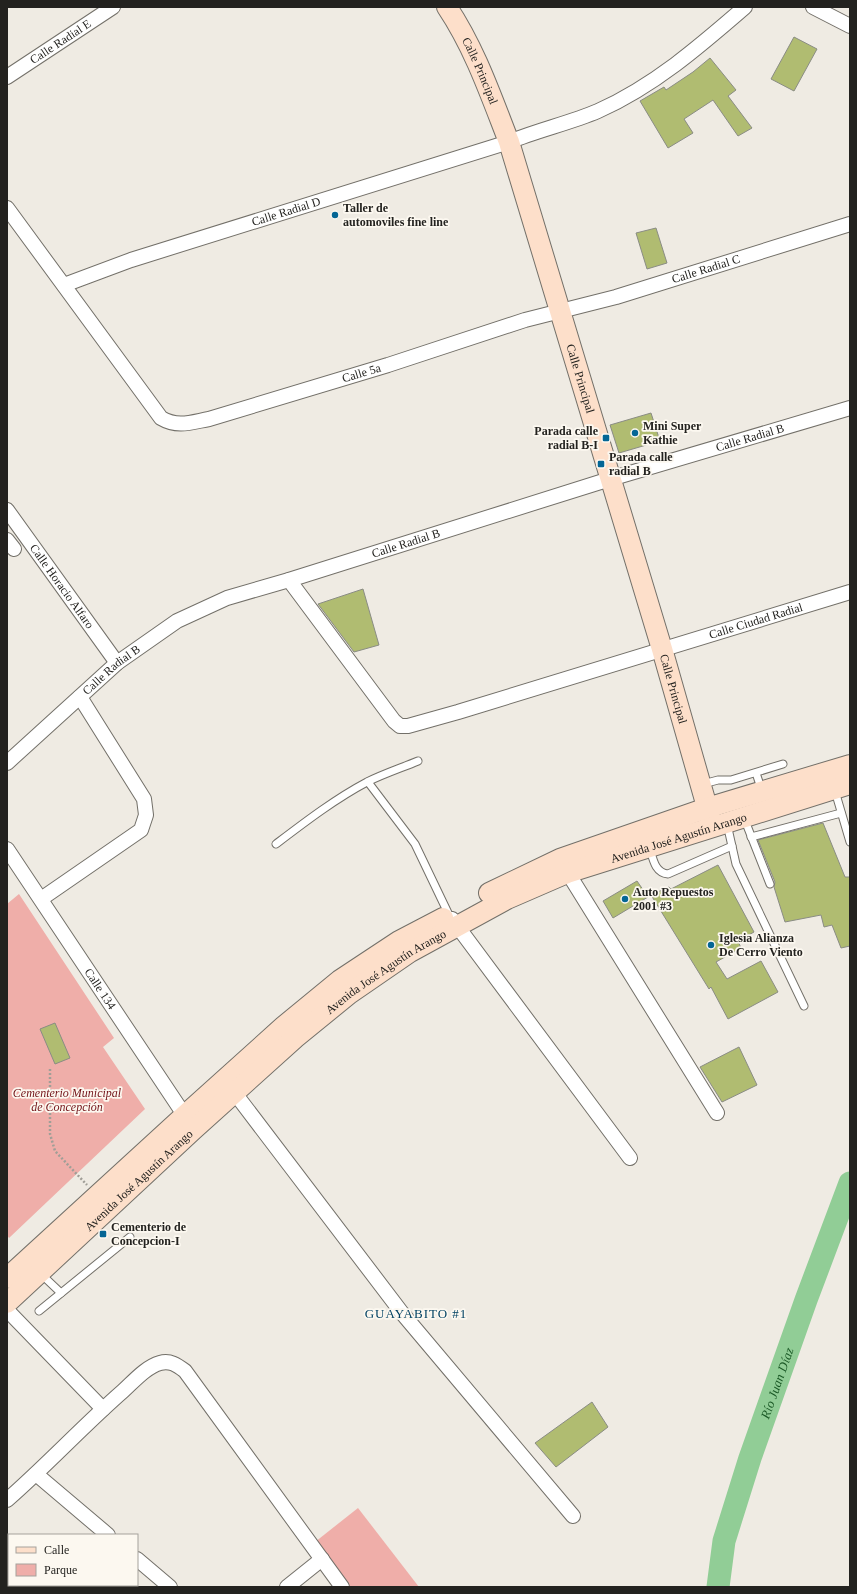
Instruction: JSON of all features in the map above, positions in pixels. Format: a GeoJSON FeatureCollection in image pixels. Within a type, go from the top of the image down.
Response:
{"type":"FeatureCollection","features":[{"type":"Feature","properties":{"kind":"main road","name":"Calle Principal"},"geometry":{"type":"LineString","coordinates":[[447,7],[464,33],[480,66],[509,142],[662,649],[701,785],[730,813]]}},
{"type":"Feature","properties":{"kind":"main road","name":"Avenida José Agustín Arango"},"geometry":{"type":"LineString","coordinates":[[7,1278],[33,1266],[189,1122],[284,1026],[340,980],[399,941],[507,899],[564,866],[765,801],[835,781],[850,765]]}},
{"type":"Feature","properties":{"kind":"main road","name":"Avenida José Agustín Arango"},"geometry":{"type":"LineString","coordinates":[[7,1303],[33,1266],[97,1195],[189,1122],[234,1092],[295,1038],[349,994],[453,920]]}},
{"type":"Feature","properties":{"kind":"street","name":"Calle Radial E"},"geometry":{"type":"LineString","coordinates":[[7,77],[113,7]]}},
{"type":"Feature","properties":{"kind":"street","name":"Calle Radial D"},"geometry":{"type":"LineString","coordinates":[[64,285],[131,260],[509,142],[597,111],[615,103],[648,83],[696,49],[745,7]]}},
{"type":"Feature","properties":{"kind":"street"},"geometry":{"type":"LineString","coordinates":[[813,7],[850,26]]}},
{"type":"Feature","properties":{"kind":"street"},"geometry":{"type":"LineString","coordinates":[[7,208],[64,285]]}},
{"type":"Feature","properties":{"kind":"street","name":"Calle Radial C"},"geometry":{"type":"LineString","coordinates":[[561,311],[616,297],[850,224]]}},
{"type":"Feature","properties":{"kind":"street","name":"Calle 5a"},"geometry":{"type":"LineString","coordinates":[[64,285],[161,418],[173,424],[184,424],[209,419],[388,365],[525,320],[561,311]]}},
{"type":"Feature","properties":{"kind":"street","name":"Calle Radial B"},"geometry":{"type":"LineString","coordinates":[[7,763],[117,663],[177,621],[227,598],[289,580],[610,479],[850,408]]}},
{"type":"Feature","properties":{"kind":"street","name":"Calle Horacio Alfaro"},"geometry":{"type":"LineString","coordinates":[[7,510],[12,529],[117,663]]}},
{"type":"Feature","properties":{"kind":"street","name":"Calle Ciudad Radial"},"geometry":{"type":"LineString","coordinates":[[289,580],[394,721],[400,726],[408,726],[458,712],[850,592]]}},
{"type":"Feature","properties":{"kind":"street"},"geometry":{"type":"LineString","coordinates":[[41,899],[141,830],[146,815],[144,799],[80,697]]}},
{"type":"Feature","properties":{"kind":"street","name":"Calle 134"},"geometry":{"type":"LineString","coordinates":[[7,849],[189,1122]]}},
{"type":"Feature","properties":{"kind":"street"},"geometry":{"type":"LineString","coordinates":[[564,866],[717,1113]]}},
{"type":"Feature","properties":{"kind":"street"},"geometry":{"type":"LineString","coordinates":[[453,920],[630,1158]]}},
{"type":"Feature","properties":{"kind":"street"},"geometry":{"type":"LineString","coordinates":[[234,1092],[402,1313],[573,1516]]}},
{"type":"Feature","properties":{"kind":"street"},"geometry":{"type":"LineString","coordinates":[[7,1310],[103,1409]]}},
{"type":"Feature","properties":{"kind":"street"},"geometry":{"type":"LineString","coordinates":[[7,1500],[103,1409],[147,1370],[160,1363],[173,1362],[185,1371],[342,1587]]}},
{"type":"Feature","properties":{"kind":"street"},"geometry":{"type":"LineString","coordinates":[[36,1474],[107,1534]]}},
{"type":"Feature","properties":{"kind":"street"},"geometry":{"type":"LineString","coordinates":[[138,1560],[170,1587]]}},
{"type":"Feature","properties":{"kind":"street"},"geometry":{"type":"LineString","coordinates":[[287,1587],[322,1560]]}},
{"type":"Feature","properties":{"kind":"lane"},"geometry":{"type":"LineString","coordinates":[[276,844],[322,810],[368,782],[418,761]]}},
{"type":"Feature","properties":{"kind":"lane"},"geometry":{"type":"LineString","coordinates":[[701,785],[718,780],[731,780],[783,764]]}},
{"type":"Feature","properties":{"kind":"lane"},"geometry":{"type":"LineString","coordinates":[[756,773],[765,801]]}},
{"type":"Feature","properties":{"kind":"lane"},"geometry":{"type":"LineString","coordinates":[[835,781],[841,813],[850,842]]}},
{"type":"Feature","properties":{"kind":"lane"},"geometry":{"type":"LineString","coordinates":[[368,782],[415,844],[453,920]]}},
{"type":"Feature","properties":{"kind":"lane"},"geometry":{"type":"LineString","coordinates":[[730,813],[751,837],[770,884]]}},
{"type":"Feature","properties":{"kind":"lane"},"geometry":{"type":"LineString","coordinates":[[730,813],[732,846],[736,864],[804,1006]]}},
{"type":"Feature","properties":{"kind":"lane"},"geometry":{"type":"LineString","coordinates":[[751,837],[841,813]]}},
{"type":"Feature","properties":{"kind":"lane"},"geometry":{"type":"LineString","coordinates":[[646,839],[656,868],[664,874],[668,874],[732,846]]}},
{"type":"Feature","properties":{"kind":"lane"},"geometry":{"type":"LineString","coordinates":[[39,1311],[130,1237]]}},
{"type":"Feature","properties":{"kind":"lane"},"geometry":{"type":"LineString","coordinates":[[33,1266],[61,1293]]}},
{"type":"Feature","properties":{"kind":"path"},"geometry":{"type":"LineString","coordinates":[[50,1069],[50,1134],[55,1151],[97,1195]]}},
{"type":"Feature","properties":{"kind":"green space","name":"Cementerio Municipal de Concepción"},"geometry":{"type":"Polygon","coordinates":[[[19,894],[114,1038],[103,1047],[145,1109],[9,1238],[7,1235],[7,904],[19,894]]]}},
{"type":"Feature","properties":{"kind":"green space"},"geometry":{"type":"Polygon","coordinates":[[[358,1508],[419,1587],[350,1587],[315,1542],[358,1508]]]}},
{"type":"Feature","properties":{"kind":"building"},"geometry":{"type":"Polygon","coordinates":[[[794,37],[817,49],[794,91],[771,79],[794,37]]]}},
{"type":"Feature","properties":{"kind":"building"},"geometry":{"type":"Polygon","coordinates":[[[710,58],[736,90],[728,96],[752,128],[738,136],[713,100],[684,119],[693,133],[668,148],[640,101],[664,87],[666,90],[693,72],[710,58]]]}},
{"type":"Feature","properties":{"kind":"building"},"geometry":{"type":"Polygon","coordinates":[[[656,228],[667,263],[647,269],[636,233],[656,228]]]}},
{"type":"Feature","properties":{"kind":"building","name":"Mini Super Kathie"},"geometry":{"type":"Polygon","coordinates":[[[651,413],[660,441],[619,453],[610,425],[651,413]]]}},
{"type":"Feature","properties":{"kind":"building"},"geometry":{"type":"Polygon","coordinates":[[[363,589],[379,645],[354,652],[318,604],[363,589]]]}},
{"type":"Feature","properties":{"kind":"building"},"geometry":{"type":"Polygon","coordinates":[[[823,823],[845,877],[850,877],[850,946],[841,948],[832,925],[824,927],[821,915],[785,922],[774,887],[775,882],[758,840],[823,823]]]}},
{"type":"Feature","properties":{"kind":"building","name":"Iglesia Alianza De Cerro Viento"},"geometry":{"type":"Polygon","coordinates":[[[718,865],[754,932],[738,941],[741,948],[716,962],[727,979],[761,961],[778,992],[728,1019],[711,987],[709,989],[651,895],[669,887],[671,889],[718,865]]]}},
{"type":"Feature","properties":{"kind":"building","name":"Auto Repuestos 2001 #3"},"geometry":{"type":"Polygon","coordinates":[[[637,881],[648,897],[613,918],[603,901],[637,881]]]}},
{"type":"Feature","properties":{"kind":"building"},"geometry":{"type":"Polygon","coordinates":[[[55,1023],[70,1058],[55,1064],[40,1029],[55,1023]]]}},
{"type":"Feature","properties":{"kind":"building"},"geometry":{"type":"Polygon","coordinates":[[[739,1047],[757,1085],[722,1102],[700,1067],[739,1047]]]}},
{"type":"Feature","properties":{"kind":"building"},"geometry":{"type":"Polygon","coordinates":[[[592,1402],[608,1427],[556,1467],[535,1443],[592,1402]]]}},
{"type":"Feature","properties":{"kind":"waterway","name":"Río Juan Díaz"},"geometry":{"type":"LineString","coordinates":[[718,1587],[724,1541],[750,1458],[806,1300],[850,1183]]}},
{"type":"Feature","properties":{"kind":"place","name":"Taller de automoviles fine line"},"geometry":{"type":"Point","coordinates":[335,215]}},
{"type":"Feature","properties":{"kind":"place","name":"Mini Super Kathie"},"geometry":{"type":"Point","coordinates":[635,433]}},
{"type":"Feature","properties":{"kind":"place","name":"Parada calle radial B-I"},"geometry":{"type":"Point","coordinates":[606,438]}},
{"type":"Feature","properties":{"kind":"place","name":"Parada calle radial B"},"geometry":{"type":"Point","coordinates":[601,464]}},
{"type":"Feature","properties":{"kind":"place","name":"Auto Repuestos 2001 #3"},"geometry":{"type":"Point","coordinates":[625,899]}},
{"type":"Feature","properties":{"kind":"place","name":"Iglesia Alianza De Cerro Viento"},"geometry":{"type":"Point","coordinates":[711,945]}},
{"type":"Feature","properties":{"kind":"place","name":"Cementerio de Concepcion-I"},"geometry":{"type":"Point","coordinates":[103,1234]}},
{"type":"Feature","properties":{"kind":"district","name":"GUAYABITO #1"},"geometry":{"type":"Point","coordinates":[416,1313]}}]}
